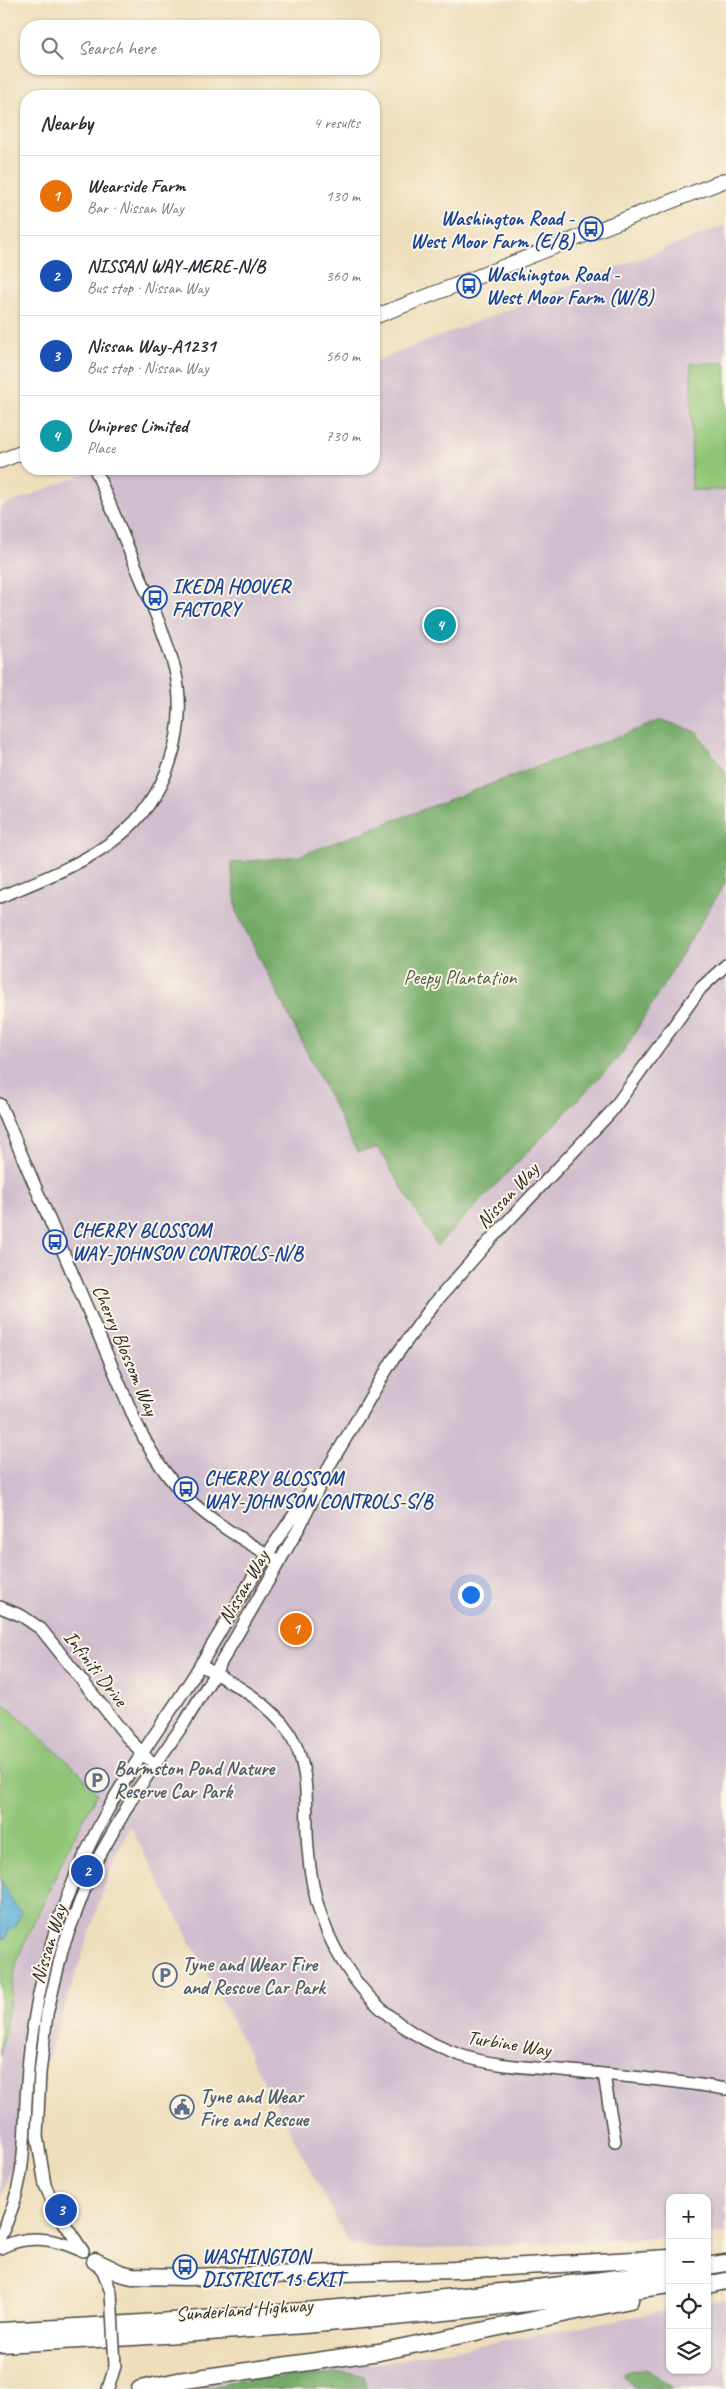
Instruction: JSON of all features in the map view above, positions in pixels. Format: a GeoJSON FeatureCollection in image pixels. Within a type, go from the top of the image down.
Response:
{"type":"FeatureCollection","features":[{"type":"Feature","properties":{"kind":"highway"},"geometry":{"type":"LineString","coordinates":[[711,2256],[726,2254]]}},
{"type":"Feature","properties":{"kind":"highway"},"geometry":{"type":"LineString","coordinates":[[89,2256],[120,2273],[132,2276],[187,2277],[453,2270],[666,2258]]}},
{"type":"Feature","properties":{"kind":"highway"},"geometry":{"type":"LineString","coordinates":[[711,2265],[726,2263]]}},
{"type":"Feature","properties":{"kind":"highway","name":"Sunderland Highway"},"geometry":{"type":"LineString","coordinates":[[0,2331],[186,2322],[365,2308],[666,2273]]}},
{"type":"Feature","properties":{"kind":"highway"},"geometry":{"type":"LineString","coordinates":[[711,2280],[726,2279]]}},
{"type":"Feature","properties":{"kind":"highway"},"geometry":{"type":"LineString","coordinates":[[711,2283],[726,2279]]}},
{"type":"Feature","properties":{"kind":"highway","name":"Sunderland Highway"},"geometry":{"type":"LineString","coordinates":[[0,2344],[143,2338],[306,2326],[522,2305],[666,2286]]}},
{"type":"Feature","properties":{"kind":"highway"},"geometry":{"type":"LineString","coordinates":[[140,2389],[178,2381],[379,2352],[666,2293]]}},
{"type":"Feature","properties":{"kind":"main road"},"geometry":{"type":"LineString","coordinates":[[380,315],[726,180]]}},
{"type":"Feature","properties":{"kind":"main road"},"geometry":{"type":"LineString","coordinates":[[0,461],[20,453]]}},
{"type":"Feature","properties":{"kind":"street"},"geometry":{"type":"LineString","coordinates":[[0,897],[74,864],[118,837],[144,811],[155,796],[168,768],[176,738],[179,702],[175,670],[97,475]]}},
{"type":"Feature","properties":{"kind":"street","name":"Nissan Way"},"geometry":{"type":"LineString","coordinates":[[0,2236],[21,2183],[24,2160],[27,2082],[33,2023],[43,1975],[54,1937],[80,1866],[105,1814],[200,1665],[267,1554],[331,1463],[392,1361],[433,1305],[491,1239],[611,1112],[701,988],[726,965]]}},
{"type":"Feature","properties":{"kind":"street","name":"Cherry Blossom Way"},"geometry":{"type":"LineString","coordinates":[[0,1104],[135,1420],[155,1459],[189,1501],[212,1520],[280,1561]]}},
{"type":"Feature","properties":{"kind":"street","name":"Nissan Way"},"geometry":{"type":"LineString","coordinates":[[108,2389],[115,2366],[111,2292],[103,2271],[89,2256],[57,2212],[45,2185],[37,2136],[40,2072],[47,2014],[63,1947],[93,1866],[130,1801],[215,1673],[300,1526],[331,1463]]}},
{"type":"Feature","properties":{"kind":"street","name":"Infiniti Drive"},"geometry":{"type":"LineString","coordinates":[[0,1607],[22,1616],[41,1629],[127,1738],[154,1765]]}},
{"type":"Feature","properties":{"kind":"street","name":"Turbine Way"},"geometry":{"type":"LineString","coordinates":[[200,1665],[269,1710],[285,1726],[294,1740],[306,1772],[308,1848],[317,1908],[332,1945],[366,1993],[404,2026],[437,2046],[461,2056],[509,2066],[726,2089]]}},
{"type":"Feature","properties":{"kind":"street"},"geometry":{"type":"LineString","coordinates":[[604,2075],[615,2141]]}},
{"type":"Feature","properties":{"kind":"street"},"geometry":{"type":"LineString","coordinates":[[0,2248],[25,2239],[46,2238],[89,2256]]}},
{"type":"Feature","properties":{"kind":"shaded area"},"geometry":{"type":"Polygon","coordinates":[[[726,225],[726,2234],[711,2235],[711,2194],[666,2194],[666,2237],[387,2251],[349,2244],[130,1826],[111,1868],[0,2201],[0,507],[82,475],[380,475],[380,360],[726,225]]]}},
{"type":"Feature","properties":{"kind":"shaded area"},"geometry":{"type":"Polygon","coordinates":[[[726,2299],[726,2389],[151,2389],[386,2362],[666,2311],[666,2374],[711,2374],[711,2302],[726,2299]]]}},
{"type":"Feature","properties":{"kind":"green space"},"geometry":{"type":"Polygon","coordinates":[[[691,363],[726,363],[726,490],[692,490],[691,363]]]}},
{"type":"Feature","properties":{"kind":"green space","name":"Peepy Plantation"},"geometry":{"type":"Polygon","coordinates":[[[662,720],[697,732],[726,773],[726,881],[622,1054],[437,1246],[378,1148],[357,1152],[237,913],[231,863],[299,856],[662,720]]]}},
{"type":"Feature","properties":{"kind":"green space"},"geometry":{"type":"Polygon","coordinates":[[[0,1700],[77,1770],[97,1793],[67,1851],[17,1960],[0,2056],[0,1700]]]}},
{"type":"Feature","properties":{"kind":"green space"},"geometry":{"type":"Polygon","coordinates":[[[647,2368],[673,2389],[635,2389],[622,2373],[647,2368]]]}},
{"type":"Feature","properties":{"kind":"green space"},"geometry":{"type":"Polygon","coordinates":[[[348,2372],[364,2376],[366,2389],[327,2389],[327,2387],[312,2389],[202,2389],[237,2381],[348,2372]]]}},
{"type":"Feature","properties":{"kind":"water"},"geometry":{"type":"Polygon","coordinates":[[[0,1878],[13,1903],[21,1912],[16,1925],[9,1930],[6,1938],[0,1938],[0,1878]]]}},
{"type":"Feature","properties":{"kind":"place","name":"Washington Road - West Moor Farm (E/B)"},"geometry":{"type":"Point","coordinates":[591,229]}},
{"type":"Feature","properties":{"kind":"place","name":"Washington Road - West Moor Farm (W/B)"},"geometry":{"type":"Point","coordinates":[469,286]}},
{"type":"Feature","properties":{"kind":"place","name":"IKEDA HOOVER FACTORY"},"geometry":{"type":"Point","coordinates":[155,598]}},
{"type":"Feature","properties":{"kind":"place","name":"Unipres Limited"},"geometry":{"type":"Point","coordinates":[440,625]}},
{"type":"Feature","properties":{"kind":"place","name":"CHERRY BLOSSOM WAY-JOHNSON CONTROLS-N/B"},"geometry":{"type":"Point","coordinates":[55,1242]}},
{"type":"Feature","properties":{"kind":"place","name":"CHERRY BLOSSOM WAY-JOHNSON CONTROLS-S/B"},"geometry":{"type":"Point","coordinates":[186,1489]}},
{"type":"Feature","properties":{"kind":"place","name":"Wearside Farm"},"geometry":{"type":"Point","coordinates":[296,1629]}},
{"type":"Feature","properties":{"kind":"place","name":"Barmston Pond Nature Reserve Car Park"},"geometry":{"type":"Point","coordinates":[97,1780]}},
{"type":"Feature","properties":{"kind":"place","name":"NISSAN WAY-MERE-N/B"},"geometry":{"type":"Point","coordinates":[87,1871]}},
{"type":"Feature","properties":{"kind":"place","name":"Tyne and Wear Fire and Rescue Car Park"},"geometry":{"type":"Point","coordinates":[165,1975]}},
{"type":"Feature","properties":{"kind":"place","name":"Tyne and Wear Fire and Rescue"},"geometry":{"type":"Point","coordinates":[182,2107]}},
{"type":"Feature","properties":{"kind":"place","name":"Nissan Way-A1231"},"geometry":{"type":"Point","coordinates":[61,2210]}},
{"type":"Feature","properties":{"kind":"place","name":"WASHINGTON DISTRICT 15 EXIT"},"geometry":{"type":"Point","coordinates":[185,2267]}}]}
